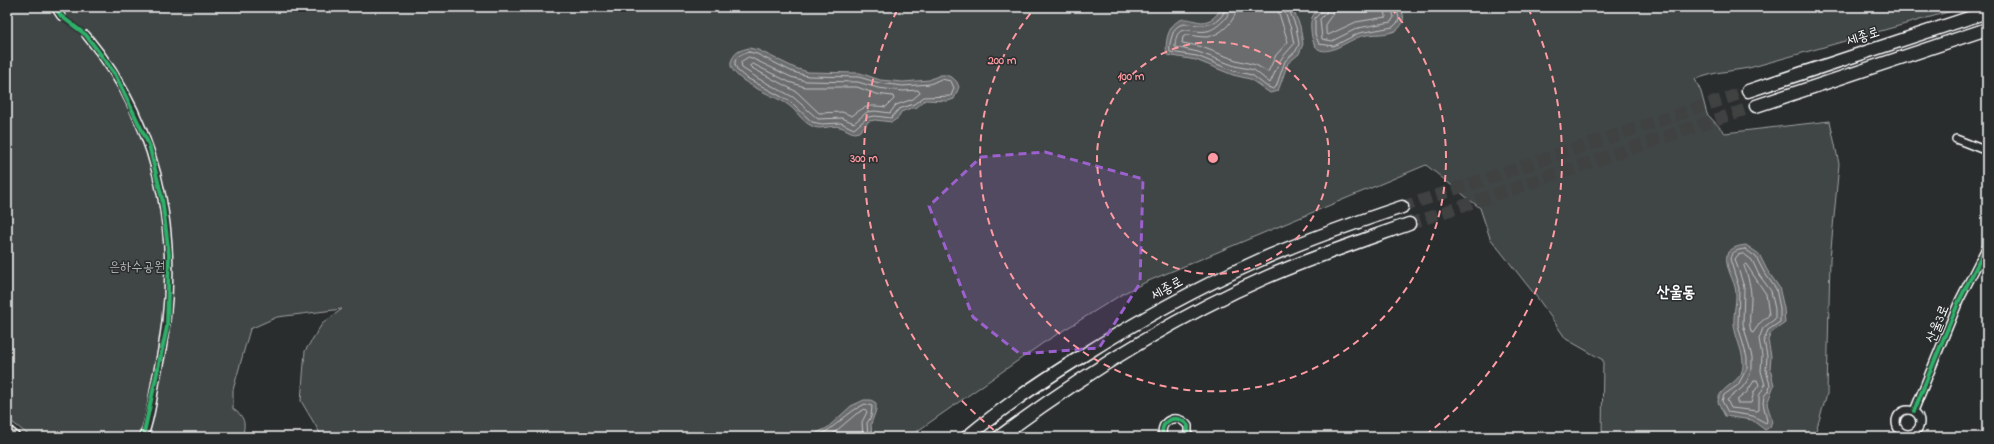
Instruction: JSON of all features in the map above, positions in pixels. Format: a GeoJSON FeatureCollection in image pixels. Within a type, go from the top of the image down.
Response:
{"type":"FeatureCollection","features":[{"type":"Feature","properties":{"kind":"highway","name":"세종로"},"geometry":{"type":"LineString","coordinates":[[1748,91],[1987,12]]}},
{"type":"Feature","properties":{"kind":"highway"},"geometry":{"type":"LineString","coordinates":[[1756,106],[1987,29]]}},
{"type":"Feature","properties":{"kind":"highway","name":"세종로"},"geometry":{"type":"LineString","coordinates":[[967,437],[1044,380],[1116,335],[1190,294],[1267,257],[1335,230],[1402,207]]}},
{"type":"Feature","properties":{"kind":"highway"},"geometry":{"type":"LineString","coordinates":[[999,437],[1056,395],[1129,349],[1201,309],[1267,277],[1341,247],[1409,224]]}},
{"type":"Feature","properties":{"kind":"highway"},"geometry":{"type":"LineString","coordinates":[[7,432],[13,437]]}},
{"type":"Feature","properties":{"kind":"street"},"geometry":{"type":"LineString","coordinates":[[54,7],[61,16]]}},
{"type":"Feature","properties":{"kind":"street"},"geometry":{"type":"LineString","coordinates":[[86,34],[115,74],[148,145],[158,177],[168,236],[169,280],[167,327],[143,437]]}},
{"type":"Feature","properties":{"kind":"street"},"geometry":{"type":"LineString","coordinates":[[1956,139],[1987,151]]}},
{"type":"Feature","properties":{"kind":"street","name":"산울3로"},"geometry":{"type":"LineString","coordinates":[[1914,411],[1959,301],[1987,246]]}},
{"type":"Feature","properties":{"kind":"street"},"geometry":{"type":"LineString","coordinates":[[1903,410],[1914,411],[1919,418],[1919,426],[1914,432],[1902,435],[1896,424],[1897,416],[1903,410]]}},
{"type":"Feature","properties":{"kind":"street"},"geometry":{"type":"LineString","coordinates":[[1163,437],[1162,431],[1165,423],[1177,418],[1182,420],[1188,426],[1188,437]]}},
{"type":"Feature","properties":{"kind":"highlighted area"},"geometry":{"type":"Polygon","coordinates":[[[1045,152],[1143,179],[1140,283],[1099,348],[1020,354],[973,317],[929,206],[981,157],[1045,152]]]}},
{"type":"Feature","properties":{"kind":"green space","name":"은하수공원"},"geometry":{"type":"Polygon","coordinates":[[[7,7],[1966,7],[1749,68],[1716,73],[1695,79],[1701,92],[1707,114],[1725,133],[1830,121],[1839,164],[1830,259],[1827,394],[1814,437],[1602,437],[1603,360],[1566,339],[1539,300],[1490,238],[1480,208],[1426,165],[1146,282],[1124,293],[1043,343],[909,437],[320,437],[320,433],[301,401],[305,351],[322,324],[342,309],[277,317],[250,329],[233,390],[233,409],[244,421],[242,437],[31,437],[7,418],[7,7]]]}},
{"type":"Feature","properties":{"kind":"water"},"geometry":{"type":"Polygon","coordinates":[[[1223,7],[1292,7],[1300,26],[1303,44],[1299,54],[1288,63],[1278,91],[1270,93],[1250,79],[1233,75],[1196,60],[1167,55],[1167,38],[1175,23],[1186,19],[1202,22],[1210,20],[1223,7]]]}},
{"type":"Feature","properties":{"kind":"water"},"geometry":{"type":"Polygon","coordinates":[[[1321,7],[1398,7],[1401,9],[1403,14],[1403,20],[1402,25],[1398,29],[1390,33],[1362,36],[1339,47],[1324,51],[1318,49],[1313,42],[1311,30],[1312,17],[1321,7]]]}},
{"type":"Feature","properties":{"kind":"water"},"geometry":{"type":"Polygon","coordinates":[[[749,48],[758,50],[795,68],[808,72],[860,73],[880,80],[903,82],[929,80],[940,75],[946,75],[953,78],[959,87],[954,99],[948,101],[925,100],[916,108],[911,108],[901,112],[898,118],[892,122],[875,120],[869,121],[859,132],[850,132],[836,126],[818,128],[807,123],[787,104],[752,86],[735,73],[731,66],[732,59],[739,51],[749,48]]]}},
{"type":"Feature","properties":{"kind":"water"},"geometry":{"type":"Polygon","coordinates":[[[1746,245],[1759,254],[1767,270],[1779,287],[1784,308],[1785,323],[1771,333],[1768,340],[1771,356],[1770,369],[1774,385],[1767,404],[1772,421],[1770,427],[1765,430],[1752,420],[1725,416],[1718,402],[1722,392],[1739,377],[1742,372],[1743,361],[1734,324],[1736,292],[1728,270],[1727,256],[1728,252],[1732,249],[1746,245]]]}},
{"type":"Feature","properties":{"kind":"water"},"geometry":{"type":"Polygon","coordinates":[[[864,400],[871,400],[876,403],[876,410],[871,424],[872,437],[808,437],[827,428],[851,406],[864,400]]]}},
{"type":"Feature","properties":{"kind":"tunnel"},"geometry":{"type":"LineString","coordinates":[[61,16],[86,35]]}},
{"type":"Feature","properties":{"kind":"tunnel"},"geometry":{"type":"LineString","coordinates":[[1402,207],[1748,91]]}},
{"type":"Feature","properties":{"kind":"tunnel"},"geometry":{"type":"LineString","coordinates":[[1409,224],[1756,106]]}},
{"type":"Feature","properties":{"kind":"cycle path"},"geometry":{"type":"LineString","coordinates":[[55,7],[61,16],[86,35],[115,74],[149,145],[162,198],[169,255],[167,327],[143,437]]}},
{"type":"Feature","properties":{"kind":"cycle path"},"geometry":{"type":"LineString","coordinates":[[1914,411],[1959,301],[1987,246]]}},
{"type":"Feature","properties":{"kind":"cycle path"},"geometry":{"type":"LineString","coordinates":[[1163,437],[1163,426],[1166,422],[1174,419],[1179,419],[1188,426],[1188,437]]}},
{"type":"Feature","properties":{"kind":"district","name":"산울동"},"geometry":{"type":"Point","coordinates":[1676,293]}}]}
